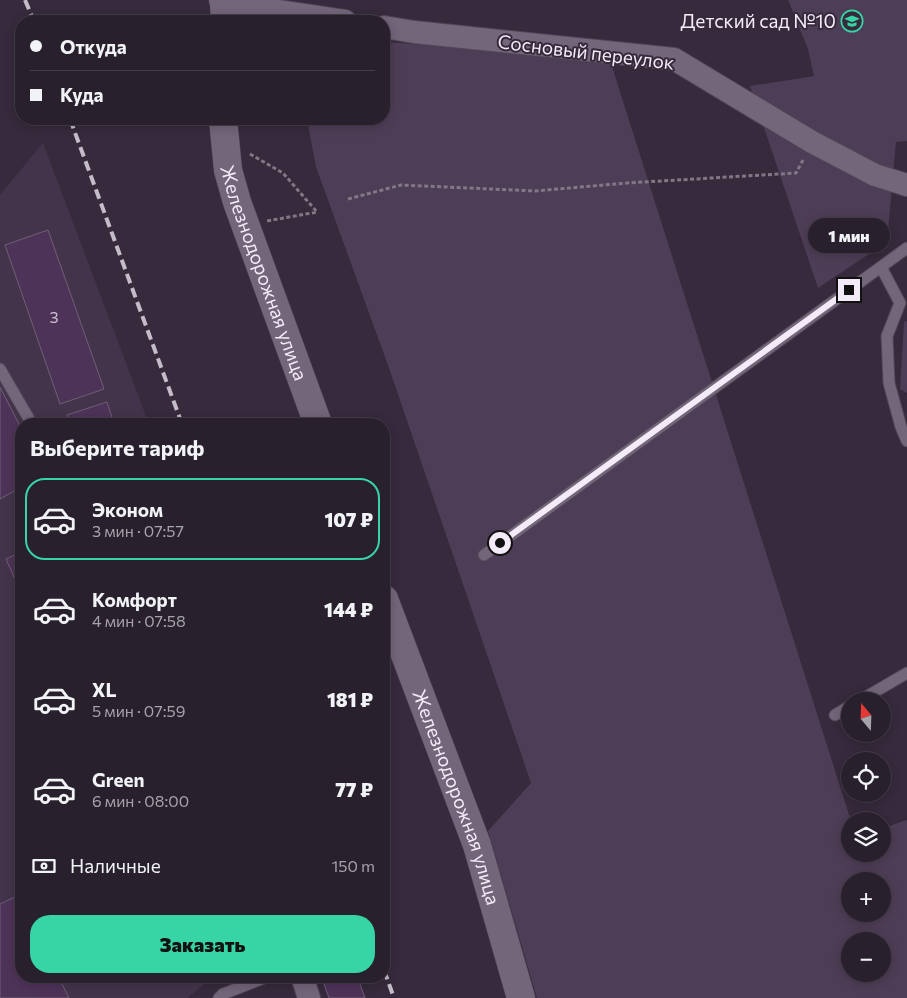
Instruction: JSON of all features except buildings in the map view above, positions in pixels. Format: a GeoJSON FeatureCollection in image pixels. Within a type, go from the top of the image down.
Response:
{"type":"FeatureCollection","features":[{"type":"Feature","properties":{"kind":"street"},"geometry":{"type":"LineString","coordinates":[[224,8],[289,15]]}},
{"type":"Feature","properties":{"kind":"street","name":"Сосновый переулок"},"geometry":{"type":"LineString","coordinates":[[390,28],[674,59],[812,142],[876,175],[907,185]]}},
{"type":"Feature","properties":{"kind":"street","name":"Железнодорожная улица"},"geometry":{"type":"LineString","coordinates":[[223,126],[228,170],[316,418]]}},
{"type":"Feature","properties":{"kind":"street","name":"Железнодорожная улица"},"geometry":{"type":"LineString","coordinates":[[390,614],[477,845],[521,998]]}},
{"type":"Feature","properties":{"kind":"street"},"geometry":{"type":"LineString","coordinates":[[304,983],[309,998]]}},
{"type":"Feature","properties":{"kind":"lane"},"geometry":{"type":"LineString","coordinates":[[484,555],[907,248]]}},
{"type":"Feature","properties":{"kind":"lane"},"geometry":{"type":"LineString","coordinates":[[881,267],[900,303],[887,336],[889,383],[901,427],[907,441]]}},
{"type":"Feature","properties":{"kind":"lane"},"geometry":{"type":"LineString","coordinates":[[0,369],[29,418]]}},
{"type":"Feature","properties":{"kind":"lane"},"geometry":{"type":"LineString","coordinates":[[874,692],[907,673]]}},
{"type":"Feature","properties":{"kind":"lane"},"geometry":{"type":"LineString","coordinates":[[835,715],[841,711]]}},
{"type":"Feature","properties":{"kind":"lane"},"geometry":{"type":"LineString","coordinates":[[220,998],[224,994],[252,983]]}},
{"type":"Feature","properties":{"kind":"path"},"geometry":{"type":"LineString","coordinates":[[223,126],[243,151],[283,172],[317,212],[246,225]]}},
{"type":"Feature","properties":{"kind":"path"},"geometry":{"type":"LineString","coordinates":[[348,199],[401,186],[536,191],[627,183],[796,174],[812,142]]}},
{"type":"Feature","properties":{"kind":"shaded area"},"geometry":{"type":"Polygon","coordinates":[[[788,0],[907,0],[907,141],[896,142],[887,242],[818,288],[750,86],[814,76],[808,49],[788,0]]]}},
{"type":"Feature","properties":{"kind":"shaded area"},"geometry":{"type":"Polygon","coordinates":[[[390,42],[609,57],[841,789],[841,802],[845,802],[848,812],[841,812],[841,862],[891,862],[891,825],[907,820],[907,998],[537,998],[488,831],[531,783],[389,368],[316,167],[308,125],[390,125],[390,42]]]}},
{"type":"Feature","properties":{"kind":"shaded area"},"geometry":{"type":"Polygon","coordinates":[[[43,143],[147,418],[15,418],[15,983],[206,983],[187,998],[0,998],[0,195],[43,143]]]}},
{"type":"Feature","properties":{"kind":"shaded area"},"geometry":{"type":"Polygon","coordinates":[[[907,321],[907,393],[900,389],[904,322],[907,321]]]}},
{"type":"Feature","properties":{"kind":"railway"},"geometry":{"type":"LineString","coordinates":[[25,0],[31,15]]}},
{"type":"Feature","properties":{"kind":"railway"},"geometry":{"type":"LineString","coordinates":[[72,125],[180,418]]}},
{"type":"Feature","properties":{"kind":"railway"},"geometry":{"type":"LineString","coordinates":[[389,983],[394,998]]}},
{"type":"Feature","properties":{"kind":"place","name":"Детский сад №10"},"geometry":{"type":"Point","coordinates":[852,21]}},
{"type":"Feature","properties":{"kind":"route"},"geometry":{"type":"LineString","coordinates":[[500,543],[849,290]]}}]}
